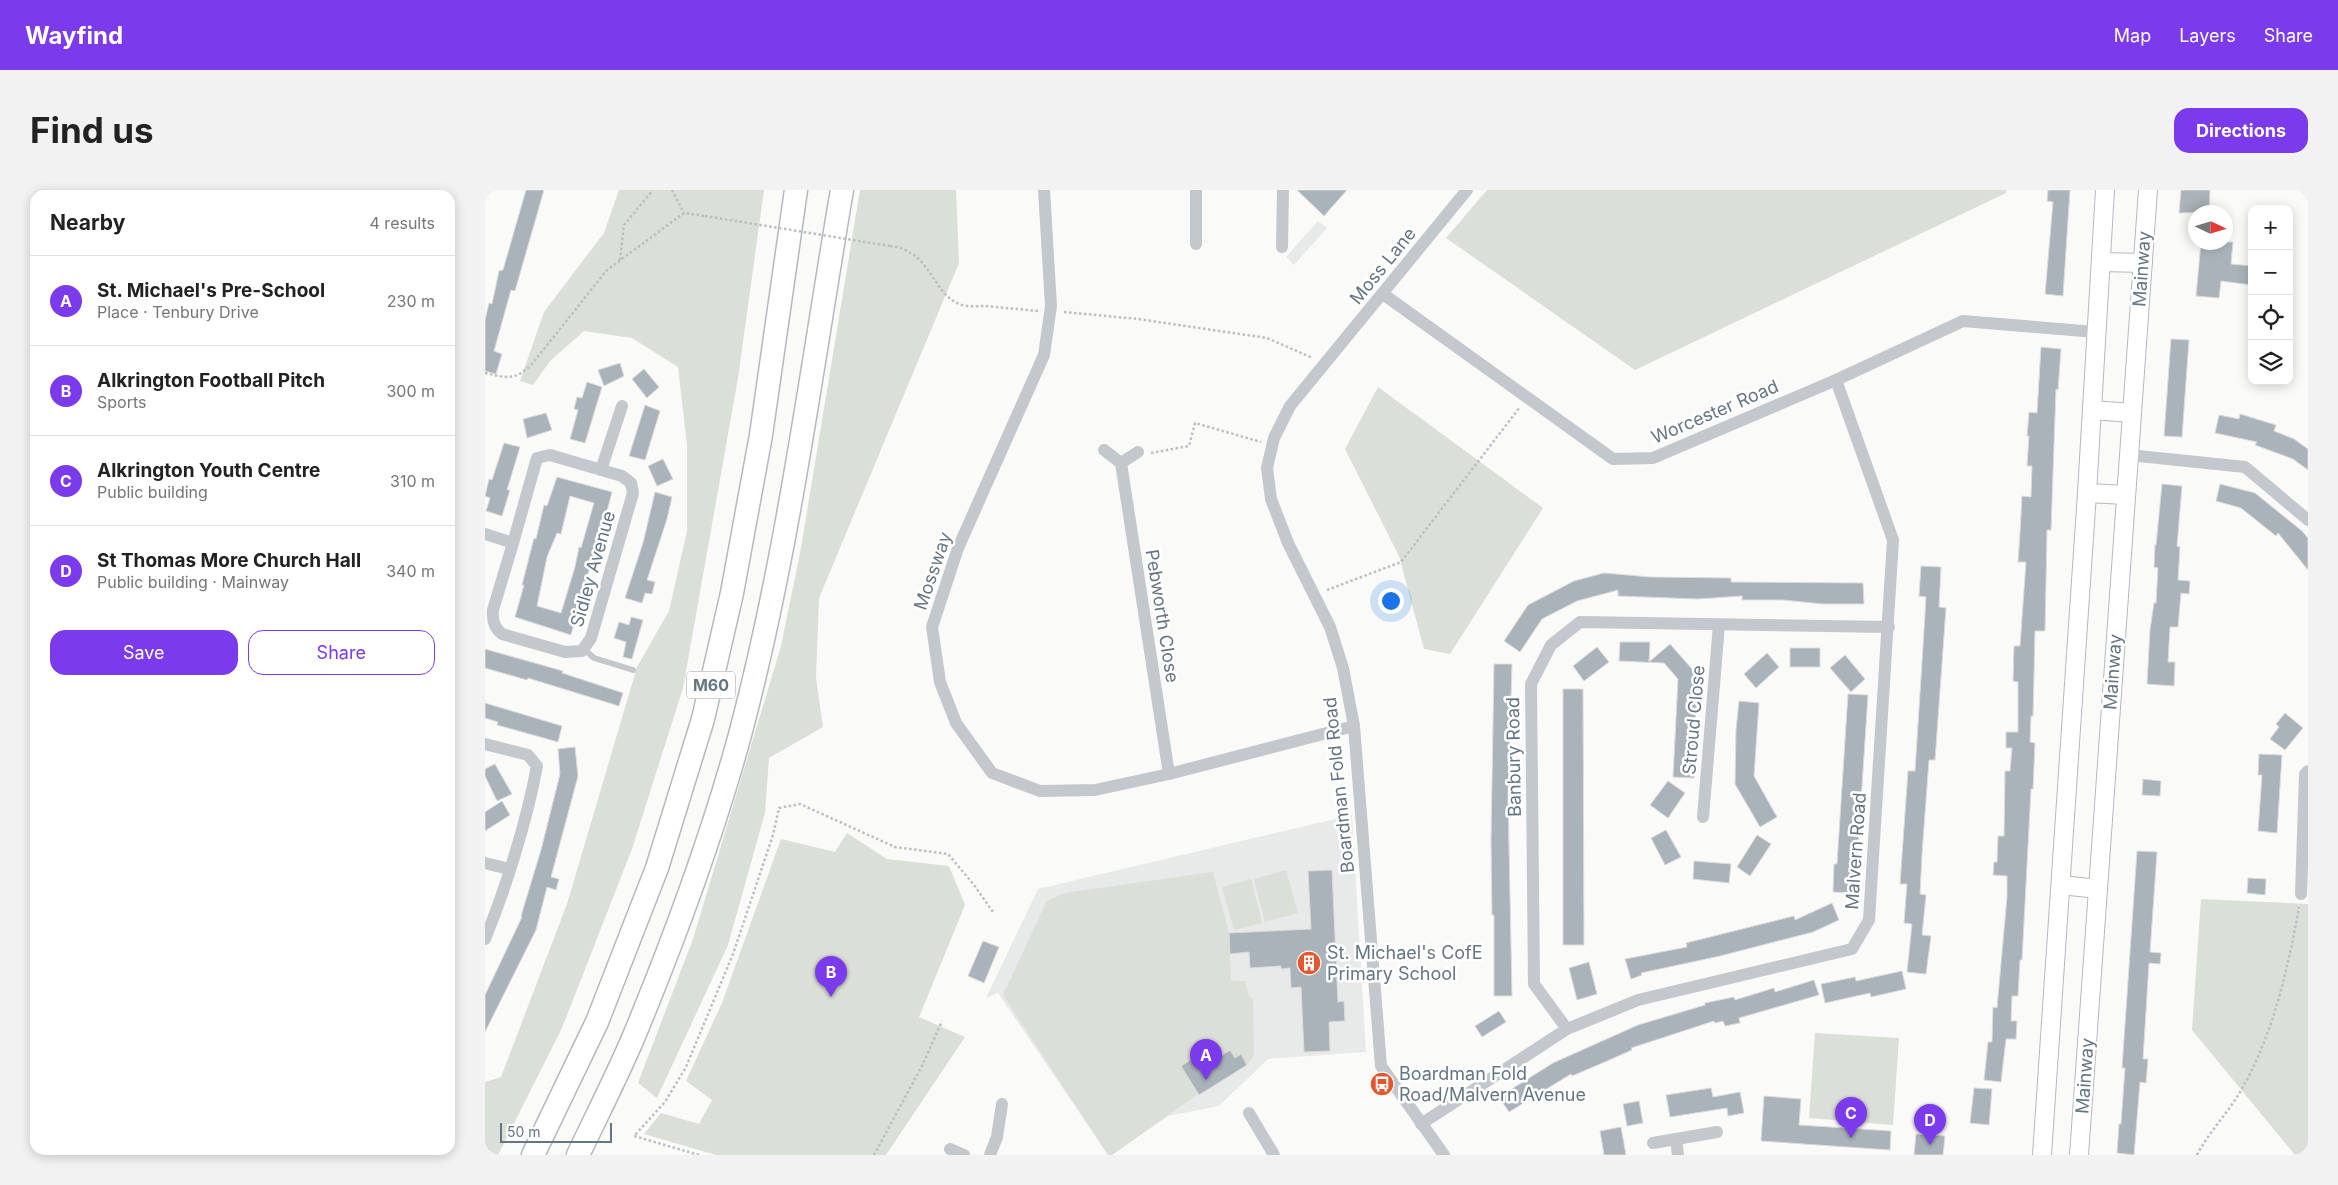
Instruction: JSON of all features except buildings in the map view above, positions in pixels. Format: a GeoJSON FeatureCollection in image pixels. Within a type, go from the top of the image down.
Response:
{"type":"FeatureCollection","features":[{"type":"Feature","properties":{"kind":"highway","name":"M60"},"geometry":{"type":"LineString","coordinates":[[533,1155],[597,1022],[657,868],[703,719],[732,594],[761,435],[796,190]]}},
{"type":"Feature","properties":{"kind":"highway","name":"M60"},"geometry":{"type":"LineString","coordinates":[[578,1155],[633,1037],[695,880],[740,732],[769,610],[802,445],[842,190]]}},
{"type":"Feature","properties":{"kind":"street","name":"Mossway"},"geometry":{"type":"LineString","coordinates":[[1044,190],[1050,312],[1044,355],[958,548],[932,628],[939,682],[955,723],[992,773],[1040,792],[1095,790],[1169,774],[1354,726]]}},
{"type":"Feature","properties":{"kind":"street"},"geometry":{"type":"LineString","coordinates":[[1196,190],[1196,244]]}},
{"type":"Feature","properties":{"kind":"street"},"geometry":{"type":"LineString","coordinates":[[1282,247],[1283,190]]}},
{"type":"Feature","properties":{"kind":"street","name":"Moss Lane"},"geometry":{"type":"LineString","coordinates":[[1325,363],[1467,190]]}},
{"type":"Feature","properties":{"kind":"street"},"geometry":{"type":"LineString","coordinates":[[2042,1155],[2087,493],[2105,190]]}},
{"type":"Feature","properties":{"kind":"street","name":"Mainway"},"geometry":{"type":"LineString","coordinates":[[2079,1155],[2148,190]]}},
{"type":"Feature","properties":{"kind":"street"},"geometry":{"type":"LineString","coordinates":[[2101,262],[2143,263]]}},
{"type":"Feature","properties":{"kind":"street","name":"Worcester Road"},"geometry":{"type":"LineString","coordinates":[[1383,294],[1613,459],[1653,458],[1836,380],[1963,321],[2096,332]]}},
{"type":"Feature","properties":{"kind":"street","name":"Boardman Fold Road"},"geometry":{"type":"LineString","coordinates":[[1325,363],[1290,406],[1274,438],[1267,468],[1271,499],[1288,543],[1330,627],[1343,668],[1354,726],[1381,1066],[1444,1155]]}},
{"type":"Feature","properties":{"kind":"street","name":"Malvern Road"},"geometry":{"type":"LineString","coordinates":[[1421,1124],[1567,1029],[1638,1000],[1852,949],[1869,920],[1893,540],[1836,380]]}},
{"type":"Feature","properties":{"kind":"street"},"geometry":{"type":"LineString","coordinates":[[485,534],[513,543],[537,458],[550,455],[601,470],[622,406]]}},
{"type":"Feature","properties":{"kind":"street"},"geometry":{"type":"LineString","coordinates":[[2092,410],[2132,413]]}},
{"type":"Feature","properties":{"kind":"street"},"geometry":{"type":"LineString","coordinates":[[1104,450],[1121,463],[1138,452]]}},
{"type":"Feature","properties":{"kind":"street"},"geometry":{"type":"LineString","coordinates":[[2129,455],[2245,467],[2308,520]]}},
{"type":"Feature","properties":{"kind":"street","name":"Pebworth Close"},"geometry":{"type":"LineString","coordinates":[[1121,463],[1169,774]]}},
{"type":"Feature","properties":{"kind":"street","name":"Sidley Avenue"},"geometry":{"type":"LineString","coordinates":[[513,543],[493,610],[492,617],[497,630],[502,634],[565,652],[575,653],[584,650],[591,638],[633,493],[633,488],[628,479],[601,470]]}},
{"type":"Feature","properties":{"kind":"street"},"geometry":{"type":"LineString","coordinates":[[2087,493],[2126,495]]}},
{"type":"Feature","properties":{"kind":"street","name":"Banbury Road"},"geometry":{"type":"LineString","coordinates":[[1567,1029],[1534,984],[1531,684],[1551,645],[1580,622],[1719,626],[1889,627]]}},
{"type":"Feature","properties":{"kind":"street","name":"Stroud Close"},"geometry":{"type":"LineString","coordinates":[[1703,817],[1719,626]]}},
{"type":"Feature","properties":{"kind":"street"},"geometry":{"type":"LineString","coordinates":[[485,744],[528,755],[537,766],[509,869],[485,939]]}},
{"type":"Feature","properties":{"kind":"street"},"geometry":{"type":"LineString","coordinates":[[2301,894],[2305,774],[2308,771]]}},
{"type":"Feature","properties":{"kind":"street"},"geometry":{"type":"LineString","coordinates":[[485,863],[509,869]]}},
{"type":"Feature","properties":{"kind":"street"},"geometry":{"type":"LineString","coordinates":[[2061,886],[2098,889]]}},
{"type":"Feature","properties":{"kind":"street"},"geometry":{"type":"LineString","coordinates":[[990,1155],[997,1137],[1001,1104]]}},
{"type":"Feature","properties":{"kind":"street"},"geometry":{"type":"LineString","coordinates":[[1249,1114],[1274,1155]]}},
{"type":"Feature","properties":{"kind":"street"},"geometry":{"type":"LineString","coordinates":[[1653,1143],[1717,1132]]}},
{"type":"Feature","properties":{"kind":"street"},"geometry":{"type":"LineString","coordinates":[[1676,1139],[1677,1155]]}},
{"type":"Feature","properties":{"kind":"street"},"geometry":{"type":"LineString","coordinates":[[950,1149],[964,1155]]}},
{"type":"Feature","properties":{"kind":"lane"},"geometry":{"type":"LineString","coordinates":[[584,650],[594,658],[633,670]]}},
{"type":"Feature","properties":{"kind":"path"},"geometry":{"type":"LineString","coordinates":[[620,260],[624,225],[653,190]]}},
{"type":"Feature","properties":{"kind":"path"},"geometry":{"type":"LineString","coordinates":[[671,190],[684,213]]}},
{"type":"Feature","properties":{"kind":"path"},"geometry":{"type":"LineString","coordinates":[[485,373],[508,378],[520,375],[533,364],[607,270],[684,213],[902,248],[913,254],[925,265],[943,292],[961,305],[1138,319],[1267,338],[1325,363]]}},
{"type":"Feature","properties":{"kind":"path"},"geometry":{"type":"LineString","coordinates":[[1314,595],[1401,562],[1521,406],[1514,401],[1520,392]]}},
{"type":"Feature","properties":{"kind":"path"},"geometry":{"type":"LineString","coordinates":[[1138,452],[1147,454],[1189,446],[1195,423],[1272,446]]}},
{"type":"Feature","properties":{"kind":"path"},"geometry":{"type":"LineString","coordinates":[[699,1155],[634,1136],[665,1102],[686,1067],[733,954],[773,835],[779,808],[800,804],[895,847],[948,854],[974,885],[993,912]]}},
{"type":"Feature","properties":{"kind":"path"},"geometry":{"type":"LineString","coordinates":[[2197,1155],[2243,1087],[2263,1047],[2292,946],[2301,894]]}},
{"type":"Feature","properties":{"kind":"path"},"geometry":{"type":"LineString","coordinates":[[874,1155],[923,1064],[942,1021]]}},
{"type":"Feature","properties":{"kind":"shaded area"},"geometry":{"type":"Polygon","coordinates":[[[619,190],[764,190],[738,378],[683,688],[632,849],[562,1028],[498,1155],[485,1155],[485,1082],[501,1077],[567,904],[637,667],[669,611],[687,531],[687,445],[678,367],[632,338],[584,331],[550,361],[533,385],[520,381],[544,312],[604,233],[619,190]]]}},
{"type":"Feature","properties":{"kind":"shaded area"},"geometry":{"type":"Polygon","coordinates":[[[860,190],[956,190],[959,263],[819,598],[816,678],[823,727],[769,758],[765,813],[728,945],[657,1098],[638,1083],[693,939],[781,646],[801,548],[860,190]]]}},
{"type":"Feature","properties":{"kind":"shaded area"},"geometry":{"type":"Polygon","coordinates":[[[1487,190],[2006,190],[2006,193],[1635,370],[1446,238],[1487,190]]]}},
{"type":"Feature","properties":{"kind":"shaded area"},"geometry":{"type":"Polygon","coordinates":[[[1318,221],[1327,228],[1294,265],[1286,257],[1318,221]]]}},
{"type":"Feature","properties":{"kind":"shaded area"},"geometry":{"type":"Polygon","coordinates":[[[1378,387],[1543,508],[1450,654],[1424,649],[1399,556],[1345,449],[1378,387]]]}},
{"type":"Feature","properties":{"kind":"shaded area"},"geometry":{"type":"Polygon","coordinates":[[[1352,815],[1366,1052],[1268,1059],[1219,1106],[1168,1116],[1112,1155],[1108,1155],[998,993],[986,998],[1038,889],[1352,815]]]}},
{"type":"Feature","properties":{"kind":"shaded area"},"geometry":{"type":"Polygon","coordinates":[[[847,833],[887,859],[949,866],[965,905],[919,1017],[965,1037],[886,1155],[716,1155],[644,1134],[661,1113],[699,1124],[712,1100],[686,1081],[722,1003],[781,839],[835,852],[847,833]]]}},
{"type":"Feature","properties":{"kind":"shaded area"},"geometry":{"type":"Polygon","coordinates":[[[1286,870],[1298,913],[1265,922],[1254,879],[1286,870]]]}},
{"type":"Feature","properties":{"kind":"shaded area"},"geometry":{"type":"Polygon","coordinates":[[[1213,872],[1229,933],[1231,981],[1245,981],[1249,997],[1253,999],[1254,1055],[1247,1065],[1241,1055],[1235,1058],[1230,1050],[1221,1056],[1214,1045],[1181,1066],[1198,1094],[1112,1155],[1108,1155],[1003,995],[1047,901],[1064,893],[1213,872]]]}},
{"type":"Feature","properties":{"kind":"shaded area"},"geometry":{"type":"Polygon","coordinates":[[[1251,879],[1262,923],[1234,930],[1222,887],[1251,879]]]}},
{"type":"Feature","properties":{"kind":"shaded area"},"geometry":{"type":"Polygon","coordinates":[[[2201,899],[2308,904],[2308,1155],[2295,1155],[2192,1030],[2201,899]]]}},
{"type":"Feature","properties":{"kind":"shaded area"},"geometry":{"type":"Polygon","coordinates":[[[1815,1033],[1899,1038],[1893,1125],[1809,1118],[1815,1033]]]}},
{"type":"Feature","properties":{"kind":"place","name":"St. Michael's CofE Primary School"},"geometry":{"type":"Point","coordinates":[1309,963]}},
{"type":"Feature","properties":{"kind":"place","name":"Alkrington Football Pitch"},"geometry":{"type":"Point","coordinates":[831,997]}},
{"type":"Feature","properties":{"kind":"place","name":"St. Michael's Pre-School"},"geometry":{"type":"Point","coordinates":[1206,1080]}},
{"type":"Feature","properties":{"kind":"place","name":"Boardman Fold Road/Malvern Avenue"},"geometry":{"type":"Point","coordinates":[1382,1084]}},
{"type":"Feature","properties":{"kind":"place","name":"Alkrington Youth Centre"},"geometry":{"type":"Point","coordinates":[1851,1138]}},
{"type":"Feature","properties":{"kind":"place","name":"St Thomas More Church Hall"},"geometry":{"type":"Point","coordinates":[1930,1145]}}]}
